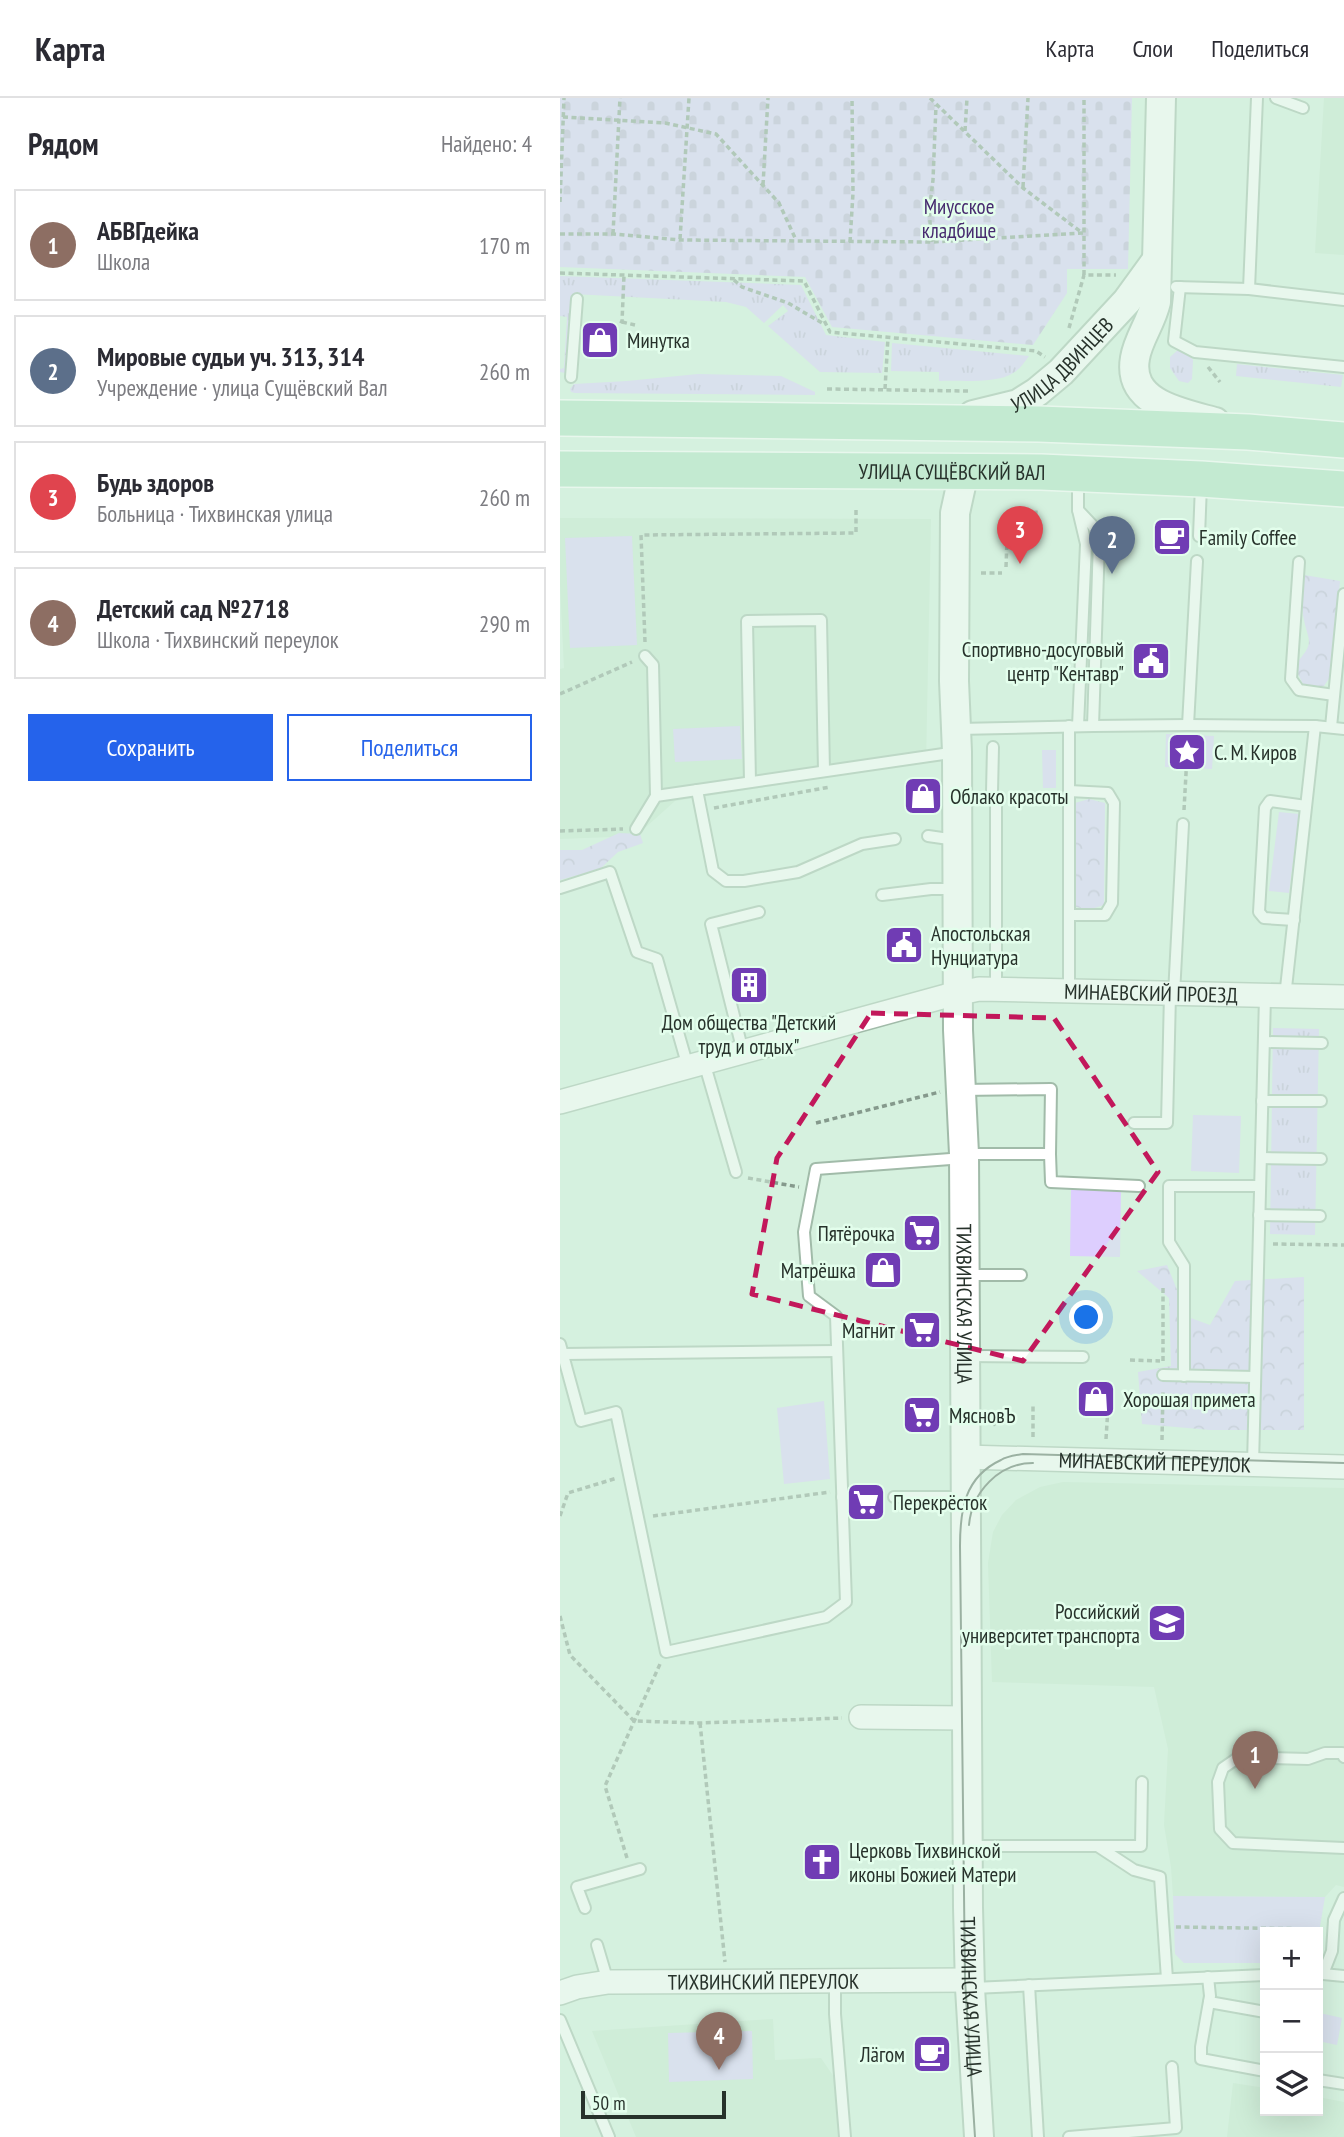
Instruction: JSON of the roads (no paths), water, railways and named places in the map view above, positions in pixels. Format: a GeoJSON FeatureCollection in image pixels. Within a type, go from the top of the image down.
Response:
{"type":"FeatureCollection","features":[{"type":"Feature","properties":{"kind":"main road"},"geometry":{"type":"LineString","coordinates":[[560,418],[1039,424],[1248,432],[1344,440]]}},
{"type":"Feature","properties":{"kind":"main road","name":"УЛИЦА СУЩЁВСКИЙ ВАЛ"},"geometry":{"type":"LineString","coordinates":[[560,469],[1078,473],[1344,489]]}},
{"type":"Feature","properties":{"kind":"street","name":"УЛИЦА ДВИНЦЕВ"},"geometry":{"type":"LineString","coordinates":[[1161,98],[1164,278],[1152,318],[1140,342],[1135,359],[1135,376],[1142,391],[1157,403],[1248,432]]}},
{"type":"Feature","properties":{"kind":"street","name":"УЛИЦА ДВИНЦЕВ"},"geometry":{"type":"LineString","coordinates":[[937,422],[1018,404],[1037,392],[1061,372],[1127,301],[1164,278]]}},
{"type":"Feature","properties":{"kind":"street","name":"ТИХВИНСКАЯ УЛИЦА"},"geometry":{"type":"LineString","coordinates":[[964,471],[955,513],[958,993],[951,1091],[964,1156],[967,1846],[970,1984],[979,2137]]}},
{"type":"Feature","properties":{"kind":"street","name":"МИНАЕВСКИЙ ПРОЕЗД"},"geometry":{"type":"LineString","coordinates":[[560,1102],[979,989],[1344,997]]}},
{"type":"Feature","properties":{"kind":"street","name":"МИНАЕВСКИЙ ПЕРЕУЛОК"},"geometry":{"type":"LineString","coordinates":[[964,1457],[1344,1467]]}},
{"type":"Feature","properties":{"kind":"street"},"geometry":{"type":"LineString","coordinates":[[852,1717],[966,1718]]}},
{"type":"Feature","properties":{"kind":"street","name":"ТИХВИНСКИЙ ПЕРЕУЛОК"},"geometry":{"type":"LineString","coordinates":[[560,1993],[608,1982],[835,1981],[970,1984]]}},
{"type":"Feature","properties":{"kind":"lane"},"geometry":{"type":"LineString","coordinates":[[1250,289],[1257,98]]}},
{"type":"Feature","properties":{"kind":"lane"},"geometry":{"type":"LineString","coordinates":[[1276,98],[1303,108]]}},
{"type":"Feature","properties":{"kind":"lane"},"geometry":{"type":"LineString","coordinates":[[1344,300],[1164,278],[1174,341],[1195,352],[1344,368]]}},
{"type":"Feature","properties":{"kind":"lane"},"geometry":{"type":"LineString","coordinates":[[571,377],[577,299]]}},
{"type":"Feature","properties":{"kind":"lane"},"geometry":{"type":"LineString","coordinates":[[1069,991],[1069,791],[1086,544],[1078,510],[1078,473]]}},
{"type":"Feature","properties":{"kind":"lane"},"geometry":{"type":"LineString","coordinates":[[1199,536],[1201,479]]}},
{"type":"Feature","properties":{"kind":"lane"},"geometry":{"type":"LineString","coordinates":[[1078,510],[1093,526],[1099,541],[1093,726]]}},
{"type":"Feature","properties":{"kind":"lane"},"geometry":{"type":"LineString","coordinates":[[1188,725],[1197,561]]}},
{"type":"Feature","properties":{"kind":"lane"},"geometry":{"type":"LineString","coordinates":[[1299,562],[1291,679],[1299,690],[1334,695]]}},
{"type":"Feature","properties":{"kind":"lane"},"geometry":{"type":"LineString","coordinates":[[1331,727],[1344,594]]}},
{"type":"Feature","properties":{"kind":"lane"},"geometry":{"type":"LineString","coordinates":[[750,782],[747,621],[821,620],[824,771]]}},
{"type":"Feature","properties":{"kind":"lane"},"geometry":{"type":"LineString","coordinates":[[636,829],[656,796],[653,665],[645,656]]}},
{"type":"Feature","properties":{"kind":"lane"},"geometry":{"type":"LineString","coordinates":[[656,796],[824,771],[956,740],[1074,726],[1315,726],[1344,729]]}},
{"type":"Feature","properties":{"kind":"lane"},"geometry":{"type":"LineString","coordinates":[[1252,1464],[1264,1042],[1294,920],[1315,726]]}},
{"type":"Feature","properties":{"kind":"lane"},"geometry":{"type":"LineString","coordinates":[[993,747],[992,792],[996,806],[996,989]]}},
{"type":"Feature","properties":{"kind":"lane"},"geometry":{"type":"LineString","coordinates":[[697,790],[713,872],[726,881],[744,881],[798,872],[862,844],[895,839]]}},
{"type":"Feature","properties":{"kind":"lane"},"geometry":{"type":"LineString","coordinates":[[1069,791],[1108,793],[1115,803],[1112,903],[1105,915],[1069,915]]}},
{"type":"Feature","properties":{"kind":"lane"},"geometry":{"type":"LineString","coordinates":[[1294,920],[1264,918],[1259,912],[1265,807],[1270,801],[1306,806]]}},
{"type":"Feature","properties":{"kind":"lane"},"geometry":{"type":"LineString","coordinates":[[1134,1122],[1167,1123],[1183,824]]}},
{"type":"Feature","properties":{"kind":"lane"},"geometry":{"type":"LineString","coordinates":[[928,836],[957,840]]}},
{"type":"Feature","properties":{"kind":"lane"},"geometry":{"type":"LineString","coordinates":[[560,888],[610,872],[637,953],[657,959],[736,1172]]}},
{"type":"Feature","properties":{"kind":"lane"},"geometry":{"type":"LineString","coordinates":[[882,895],[957,889]]}},
{"type":"Feature","properties":{"kind":"lane"},"geometry":{"type":"LineString","coordinates":[[743,1052],[711,924],[759,912]]}},
{"type":"Feature","properties":{"kind":"lane"},"geometry":{"type":"LineString","coordinates":[[1264,1042],[1322,1043]]}},
{"type":"Feature","properties":{"kind":"lane"},"geometry":{"type":"LineString","coordinates":[[951,1091],[1051,1089],[1051,1182],[1139,1186]]}},
{"type":"Feature","properties":{"kind":"lane"},"geometry":{"type":"LineString","coordinates":[[1262,1101],[1321,1101]]}},
{"type":"Feature","properties":{"kind":"lane"},"geometry":{"type":"LineString","coordinates":[[837,1351],[561,1349],[581,1421],[616,1412],[666,1652],[826,1617],[846,1602],[836,1316],[809,1296],[804,1232],[816,1169],[964,1156],[1051,1154]]}},
{"type":"Feature","properties":{"kind":"lane"},"geometry":{"type":"LineString","coordinates":[[1261,1158],[1321,1159]]}},
{"type":"Feature","properties":{"kind":"lane"},"geometry":{"type":"LineString","coordinates":[[1184,1376],[1184,1266],[1169,1242],[1169,1186],[1260,1186]]}},
{"type":"Feature","properties":{"kind":"lane"},"geometry":{"type":"LineString","coordinates":[[1259,1214],[1320,1216]]}},
{"type":"Feature","properties":{"kind":"lane"},"geometry":{"type":"LineString","coordinates":[[964,1275],[1021,1275]]}},
{"type":"Feature","properties":{"kind":"lane"},"geometry":{"type":"LineString","coordinates":[[964,1356],[1083,1357]]}},
{"type":"Feature","properties":{"kind":"lane"},"geometry":{"type":"LineString","coordinates":[[1163,1376],[1255,1377]]}},
{"type":"Feature","properties":{"kind":"lane"},"geometry":{"type":"LineString","coordinates":[[842,1494],[858,1497]]}},
{"type":"Feature","properties":{"kind":"lane"},"geometry":{"type":"LineString","coordinates":[[894,1497],[965,1497]]}},
{"type":"Feature","properties":{"kind":"lane"},"geometry":{"type":"LineString","coordinates":[[1344,1757],[1342,1753],[1325,1753],[1308,1759],[1239,1758],[1223,1768],[1218,1782],[1220,1829],[1233,1843],[1344,1848]]}},
{"type":"Feature","properties":{"kind":"lane"},"geometry":{"type":"LineString","coordinates":[[967,1846],[1141,1846],[1142,1782]]}},
{"type":"Feature","properties":{"kind":"lane"},"geometry":{"type":"LineString","coordinates":[[1100,1847],[1134,1870],[1160,1877],[1167,1979]]}},
{"type":"Feature","properties":{"kind":"lane"},"geometry":{"type":"LineString","coordinates":[[585,1908],[577,1886],[636,1870]]}},
{"type":"Feature","properties":{"kind":"lane"},"geometry":{"type":"LineString","coordinates":[[1323,1970],[1332,1951],[1334,1920],[1344,1898]]}},
{"type":"Feature","properties":{"kind":"lane"},"geometry":{"type":"LineString","coordinates":[[597,1945],[608,1982]]}},
{"type":"Feature","properties":{"kind":"lane"},"geometry":{"type":"LineString","coordinates":[[1323,1974],[1344,1976]]}},
{"type":"Feature","properties":{"kind":"lane"},"geometry":{"type":"LineString","coordinates":[[970,1984],[1029,1985],[1260,1975]]}},
{"type":"Feature","properties":{"kind":"lane"},"geometry":{"type":"LineString","coordinates":[[1208,1977],[1209,2002],[1201,2059],[1260,2070]]}},
{"type":"Feature","properties":{"kind":"lane"},"geometry":{"type":"LineString","coordinates":[[835,1981],[835,2014],[845,2137]]}},
{"type":"Feature","properties":{"kind":"lane"},"geometry":{"type":"LineString","coordinates":[[1029,1985],[1038,2137]]}},
{"type":"Feature","properties":{"kind":"lane"},"geometry":{"type":"LineString","coordinates":[[1209,2002],[1260,2011]]}},
{"type":"Feature","properties":{"kind":"lane"},"geometry":{"type":"LineString","coordinates":[[560,2020],[609,2137]]}},
{"type":"Feature","properties":{"kind":"lane"},"geometry":{"type":"LineString","coordinates":[[1069,2137],[1177,2127],[1172,2067]]}},
{"type":"Feature","properties":{"kind":"lane"},"geometry":{"type":"LineString","coordinates":[[1323,2081],[1344,2084]]}},
{"type":"Feature","properties":{"kind":"tram line"},"geometry":{"type":"LineString","coordinates":[[975,2137],[965,1980],[960,1546],[963,1508],[972,1485],[989,1467],[1006,1458],[1023,1454],[1344,1463]]}},
{"type":"Feature","properties":{"kind":"tram line"},"geometry":{"type":"LineString","coordinates":[[969,1525],[975,1501],[989,1482],[1009,1468],[1033,1463]]}},
{"type":"Feature","properties":{"kind":"place","name":"Минутка"},"geometry":{"type":"Point","coordinates":[600,340]}},
{"type":"Feature","properties":{"kind":"place","name":"Family Coffee"},"geometry":{"type":"Point","coordinates":[1172,537]}},
{"type":"Feature","properties":{"kind":"place","name":"Будь здоров"},"geometry":{"type":"Point","coordinates":[1020,564]}},
{"type":"Feature","properties":{"kind":"place","name":"Мировые судьи уч. 313, 314"},"geometry":{"type":"Point","coordinates":[1112,574]}},
{"type":"Feature","properties":{"kind":"place","name":"Спортивно-досуговый центр \"Кентавр\""},"geometry":{"type":"Point","coordinates":[1151,661]}},
{"type":"Feature","properties":{"kind":"place","name":"С. М. Киров"},"geometry":{"type":"Point","coordinates":[1187,752]}},
{"type":"Feature","properties":{"kind":"place","name":"Облако красоты"},"geometry":{"type":"Point","coordinates":[923,796]}},
{"type":"Feature","properties":{"kind":"place","name":"Апостольская Нунциатура"},"geometry":{"type":"Point","coordinates":[904,945]}},
{"type":"Feature","properties":{"kind":"place","name":"Дом общества \"Детский труд и отдых\""},"geometry":{"type":"Point","coordinates":[749,985]}},
{"type":"Feature","properties":{"kind":"place","name":"Пятёрочка"},"geometry":{"type":"Point","coordinates":[922,1233]}},
{"type":"Feature","properties":{"kind":"place","name":"Матрёшка"},"geometry":{"type":"Point","coordinates":[883,1270]}},
{"type":"Feature","properties":{"kind":"place","name":"Магнит"},"geometry":{"type":"Point","coordinates":[922,1330]}},
{"type":"Feature","properties":{"kind":"place","name":"Хорошая примета"},"geometry":{"type":"Point","coordinates":[1096,1399]}},
{"type":"Feature","properties":{"kind":"place","name":"МясновЪ"},"geometry":{"type":"Point","coordinates":[922,1415]}},
{"type":"Feature","properties":{"kind":"place","name":"Перекрёсток"},"geometry":{"type":"Point","coordinates":[866,1502]}},
{"type":"Feature","properties":{"kind":"place","name":"Российский университет транспорта"},"geometry":{"type":"Point","coordinates":[1167,1623]}},
{"type":"Feature","properties":{"kind":"place","name":"АБВГдейка"},"geometry":{"type":"Point","coordinates":[1255,1789]}},
{"type":"Feature","properties":{"kind":"place","name":"Церковь Тихвинской иконы Божией Матери"},"geometry":{"type":"Point","coordinates":[822,1862]}},
{"type":"Feature","properties":{"kind":"place","name":"Лäгом"},"geometry":{"type":"Point","coordinates":[932,2054]}},
{"type":"Feature","properties":{"kind":"place","name":"Детский сад №2718"},"geometry":{"type":"Point","coordinates":[719,2070]}},
{"type":"Feature","properties":{"kind":"park label","name":"Миусское кладбище"},"geometry":{"type":"Point","coordinates":[959,218]}}]}
